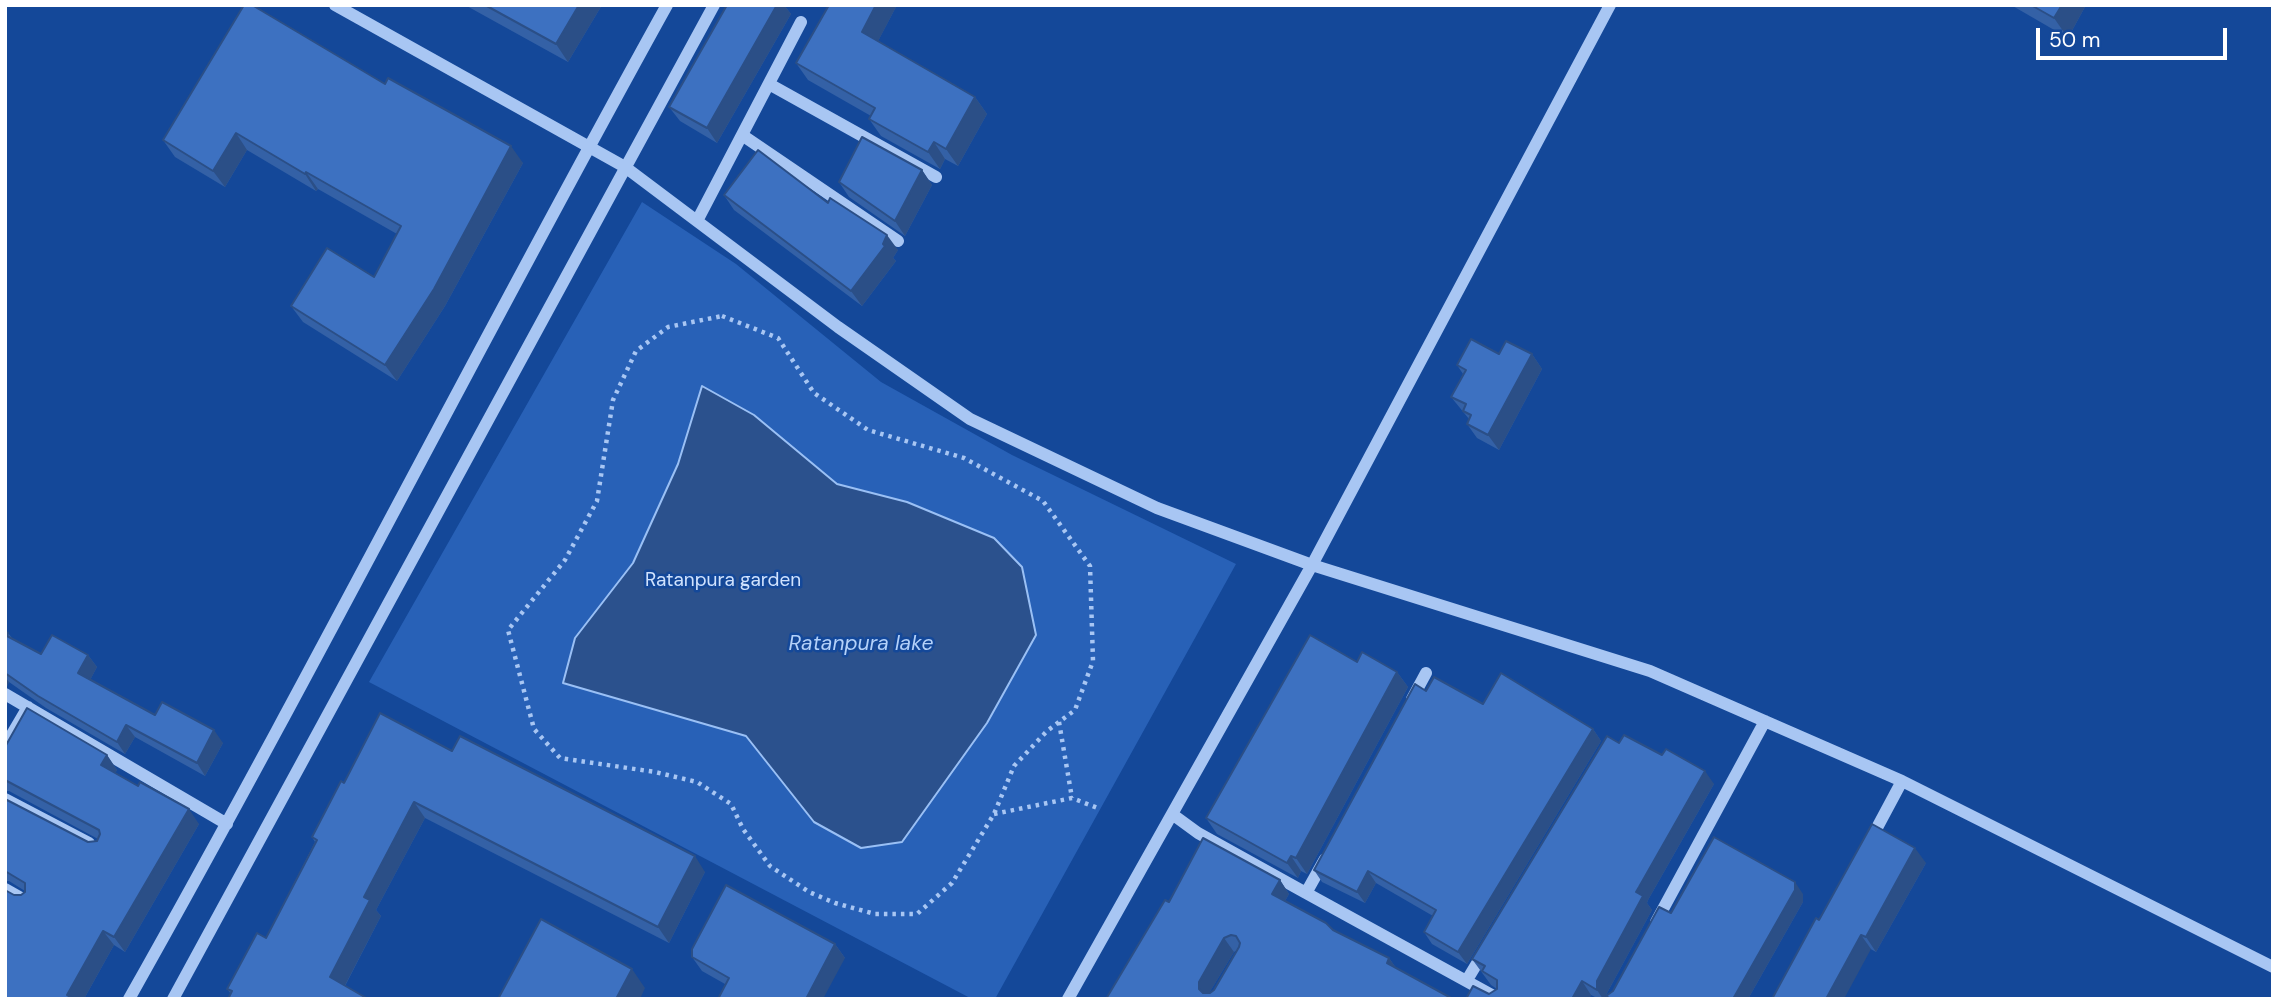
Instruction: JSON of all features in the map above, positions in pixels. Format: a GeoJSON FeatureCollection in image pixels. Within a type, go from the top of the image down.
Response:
{"type":"FeatureCollection","features":[{"type":"Feature","properties":{"kind":"street"},"geometry":{"type":"LineString","coordinates":[[335,5],[625,167],[838,327],[970,419],[1157,508],[1312,565],[1650,671],[1902,781],[2273,967]]}},
{"type":"Feature","properties":{"kind":"street"},"geometry":{"type":"LineString","coordinates":[[129,999],[228,824],[588,147],[667,5]]}},
{"type":"Feature","properties":{"kind":"street"},"geometry":{"type":"LineString","coordinates":[[173,999],[714,5]]}},
{"type":"Feature","properties":{"kind":"street"},"geometry":{"type":"LineString","coordinates":[[1068,999],[1312,565],[1610,5]]}},
{"type":"Feature","properties":{"kind":"street"},"geometry":{"type":"LineString","coordinates":[[697,221],[801,22]]}},
{"type":"Feature","properties":{"kind":"street"},"geometry":{"type":"LineString","coordinates":[[769,83],[936,177]]}},
{"type":"Feature","properties":{"kind":"street"},"geometry":{"type":"LineString","coordinates":[[742,135],[898,241]]}},
{"type":"Feature","properties":{"kind":"street"},"geometry":{"type":"LineString","coordinates":[[1406,710],[1426,673]]}},
{"type":"Feature","properties":{"kind":"street"},"geometry":{"type":"LineString","coordinates":[[5,694],[228,824]]}},
{"type":"Feature","properties":{"kind":"street"},"geometry":{"type":"LineString","coordinates":[[5,746],[27,707]]}},
{"type":"Feature","properties":{"kind":"street"},"geometry":{"type":"LineString","coordinates":[[1647,939],[1765,721]]}},
{"type":"Feature","properties":{"kind":"street"},"geometry":{"type":"LineString","coordinates":[[1866,848],[1902,781]]}},
{"type":"Feature","properties":{"kind":"street"},"geometry":{"type":"LineString","coordinates":[[5,799],[102,849]]}},
{"type":"Feature","properties":{"kind":"street"},"geometry":{"type":"LineString","coordinates":[[1172,814],[1198,833],[1499,999]]}},
{"type":"Feature","properties":{"kind":"street"},"geometry":{"type":"LineString","coordinates":[[1306,893],[1333,844]]}},
{"type":"Feature","properties":{"kind":"street"},"geometry":{"type":"LineString","coordinates":[[5,889],[29,902]]}},
{"type":"Feature","properties":{"kind":"street"},"geometry":{"type":"LineString","coordinates":[[1467,980],[1495,933]]}},
{"type":"Feature","properties":{"kind":"path"},"geometry":{"type":"LineString","coordinates":[[722,316],[778,338],[814,393],[868,430],[964,458],[1043,501],[1090,566],[1093,661],[1075,710],[1014,766],[994,814],[951,883],[917,914],[876,914],[835,903],[809,892],[770,866],[743,829],[731,804],[697,782],[655,772],[560,758],[534,729],[508,630],[565,560],[597,501],[613,400],[636,351],[668,327],[722,316]]}},
{"type":"Feature","properties":{"kind":"path"},"geometry":{"type":"LineString","coordinates":[[1059,722],[1072,798]]}},
{"type":"Feature","properties":{"kind":"path"},"geometry":{"type":"LineString","coordinates":[[994,814],[1072,798],[1100,809]]}},
{"type":"Feature","properties":{"kind":"green space","name":"Ratanpura garden"},"geometry":{"type":"Polygon","coordinates":[[[642,202],[736,264],[881,382],[1012,455],[1236,564],[995,999],[972,999],[369,682],[642,202]]]}},
{"type":"Feature","properties":{"kind":"water","name":"Ratanpura lake"},"geometry":{"type":"Polygon","coordinates":[[[702,386],[754,415],[837,484],[907,502],[994,538],[1022,567],[1036,635],[987,723],[902,842],[861,848],[814,822],[746,736],[563,683],[575,638],[633,563],[678,464],[702,386]]]}},
{"type":"Feature","properties":{"kind":"building"},"geometry":{"type":"Polygon","coordinates":[[[244,5],[252,5],[385,84],[388,78],[511,146],[434,289],[385,365],[291,306],[327,248],[374,277],[401,226],[236,133],[213,171],[163,140],[244,5]]]}},
{"type":"Feature","properties":{"kind":"building"},"geometry":{"type":"Polygon","coordinates":[[[485,5],[579,5],[556,44],[485,5]]]}},
{"type":"Feature","properties":{"kind":"building"},"geometry":{"type":"Polygon","coordinates":[[[727,5],[777,5],[707,128],[669,107],[727,5]]]}},
{"type":"Feature","properties":{"kind":"building"},"geometry":{"type":"Polygon","coordinates":[[[829,5],[876,5],[862,32],[975,97],[946,149],[934,142],[928,152],[869,119],[875,108],[796,63],[829,5]]]}},
{"type":"Feature","properties":{"kind":"building"},"geometry":{"type":"Polygon","coordinates":[[[2031,5],[2062,5],[2054,18],[2031,5]]]}},
{"type":"Feature","properties":{"kind":"building"},"geometry":{"type":"Polygon","coordinates":[[[862,137],[922,170],[895,221],[839,182],[862,137]]]}},
{"type":"Feature","properties":{"kind":"building"},"geometry":{"type":"Polygon","coordinates":[[[758,150],[828,203],[830,198],[887,235],[883,244],[885,246],[851,291],[724,195],[758,150]]]}},
{"type":"Feature","properties":{"kind":"building"},"geometry":{"type":"Polygon","coordinates":[[[1471,339],[1499,354],[1506,341],[1532,354],[1488,435],[1467,424],[1471,415],[1463,411],[1466,404],[1451,397],[1466,370],[1457,365],[1471,339]]]}},
{"type":"Feature","properties":{"kind":"building"},"geometry":{"type":"Polygon","coordinates":[[[5,631],[7,636],[41,654],[52,635],[88,655],[78,673],[155,715],[162,702],[214,730],[197,763],[126,725],[117,742],[38,696],[5,673],[5,631]]]}},
{"type":"Feature","properties":{"kind":"building"},"geometry":{"type":"Polygon","coordinates":[[[1310,635],[1357,662],[1362,652],[1397,672],[1296,858],[1291,856],[1287,863],[1206,818],[1310,635]]]}},
{"type":"Feature","properties":{"kind":"building"},"geometry":{"type":"Polygon","coordinates":[[[1501,673],[1593,729],[1458,952],[1424,932],[1436,910],[1368,871],[1357,892],[1314,870],[1415,684],[1426,691],[1434,677],[1483,704],[1501,673]]]}},
{"type":"Feature","properties":{"kind":"building"},"geometry":{"type":"Polygon","coordinates":[[[27,708],[107,755],[101,765],[138,786],[140,782],[189,809],[114,937],[103,931],[67,995],[75,999],[5,999],[5,890],[21,895],[25,892],[25,883],[5,871],[5,799],[88,842],[97,841],[100,834],[99,830],[5,780],[5,747],[27,708]]]}},
{"type":"Feature","properties":{"kind":"building"},"geometry":{"type":"Polygon","coordinates":[[[380,713],[452,751],[460,736],[695,856],[658,927],[414,802],[364,897],[370,900],[330,977],[368,999],[228,999],[232,991],[227,989],[257,933],[266,938],[317,840],[312,837],[380,713]]]}},
{"type":"Feature","properties":{"kind":"building"},"geometry":{"type":"Polygon","coordinates":[[[1624,735],[1662,755],[1666,749],[1705,771],[1636,892],[1643,896],[1597,981],[1597,990],[1582,981],[1572,999],[1466,999],[1473,986],[1489,994],[1497,989],[1497,980],[1482,971],[1485,966],[1472,959],[1607,736],[1619,743],[1624,735]]]}},
{"type":"Feature","properties":{"kind":"building"},"geometry":{"type":"Polygon","coordinates":[[[1872,824],[1915,848],[1866,937],[1861,935],[1826,999],[1772,999],[1816,918],[1819,920],[1872,824]]]}},
{"type":"Feature","properties":{"kind":"building"},"geometry":{"type":"Polygon","coordinates":[[[1714,837],[1795,882],[1795,890],[1733,999],[1611,999],[1606,996],[1613,991],[1659,907],[1671,913],[1714,837]]]}},
{"type":"Feature","properties":{"kind":"building"},"geometry":{"type":"Polygon","coordinates":[[[1203,838],[1280,880],[1272,894],[1326,923],[1333,930],[1389,958],[1387,963],[1453,999],[1106,999],[1165,900],[1169,902],[1203,838]],[[1236,936],[1224,938],[1199,982],[1199,989],[1203,993],[1214,990],[1239,947],[1236,936]]]}},
{"type":"Feature","properties":{"kind":"building"},"geometry":{"type":"Polygon","coordinates":[[[726,885],[835,944],[806,999],[718,999],[729,978],[692,957],[692,949],[726,885]]]}},
{"type":"Feature","properties":{"kind":"building"},"geometry":{"type":"Polygon","coordinates":[[[541,919],[632,969],[616,999],[498,999],[541,919]]]}}]}
